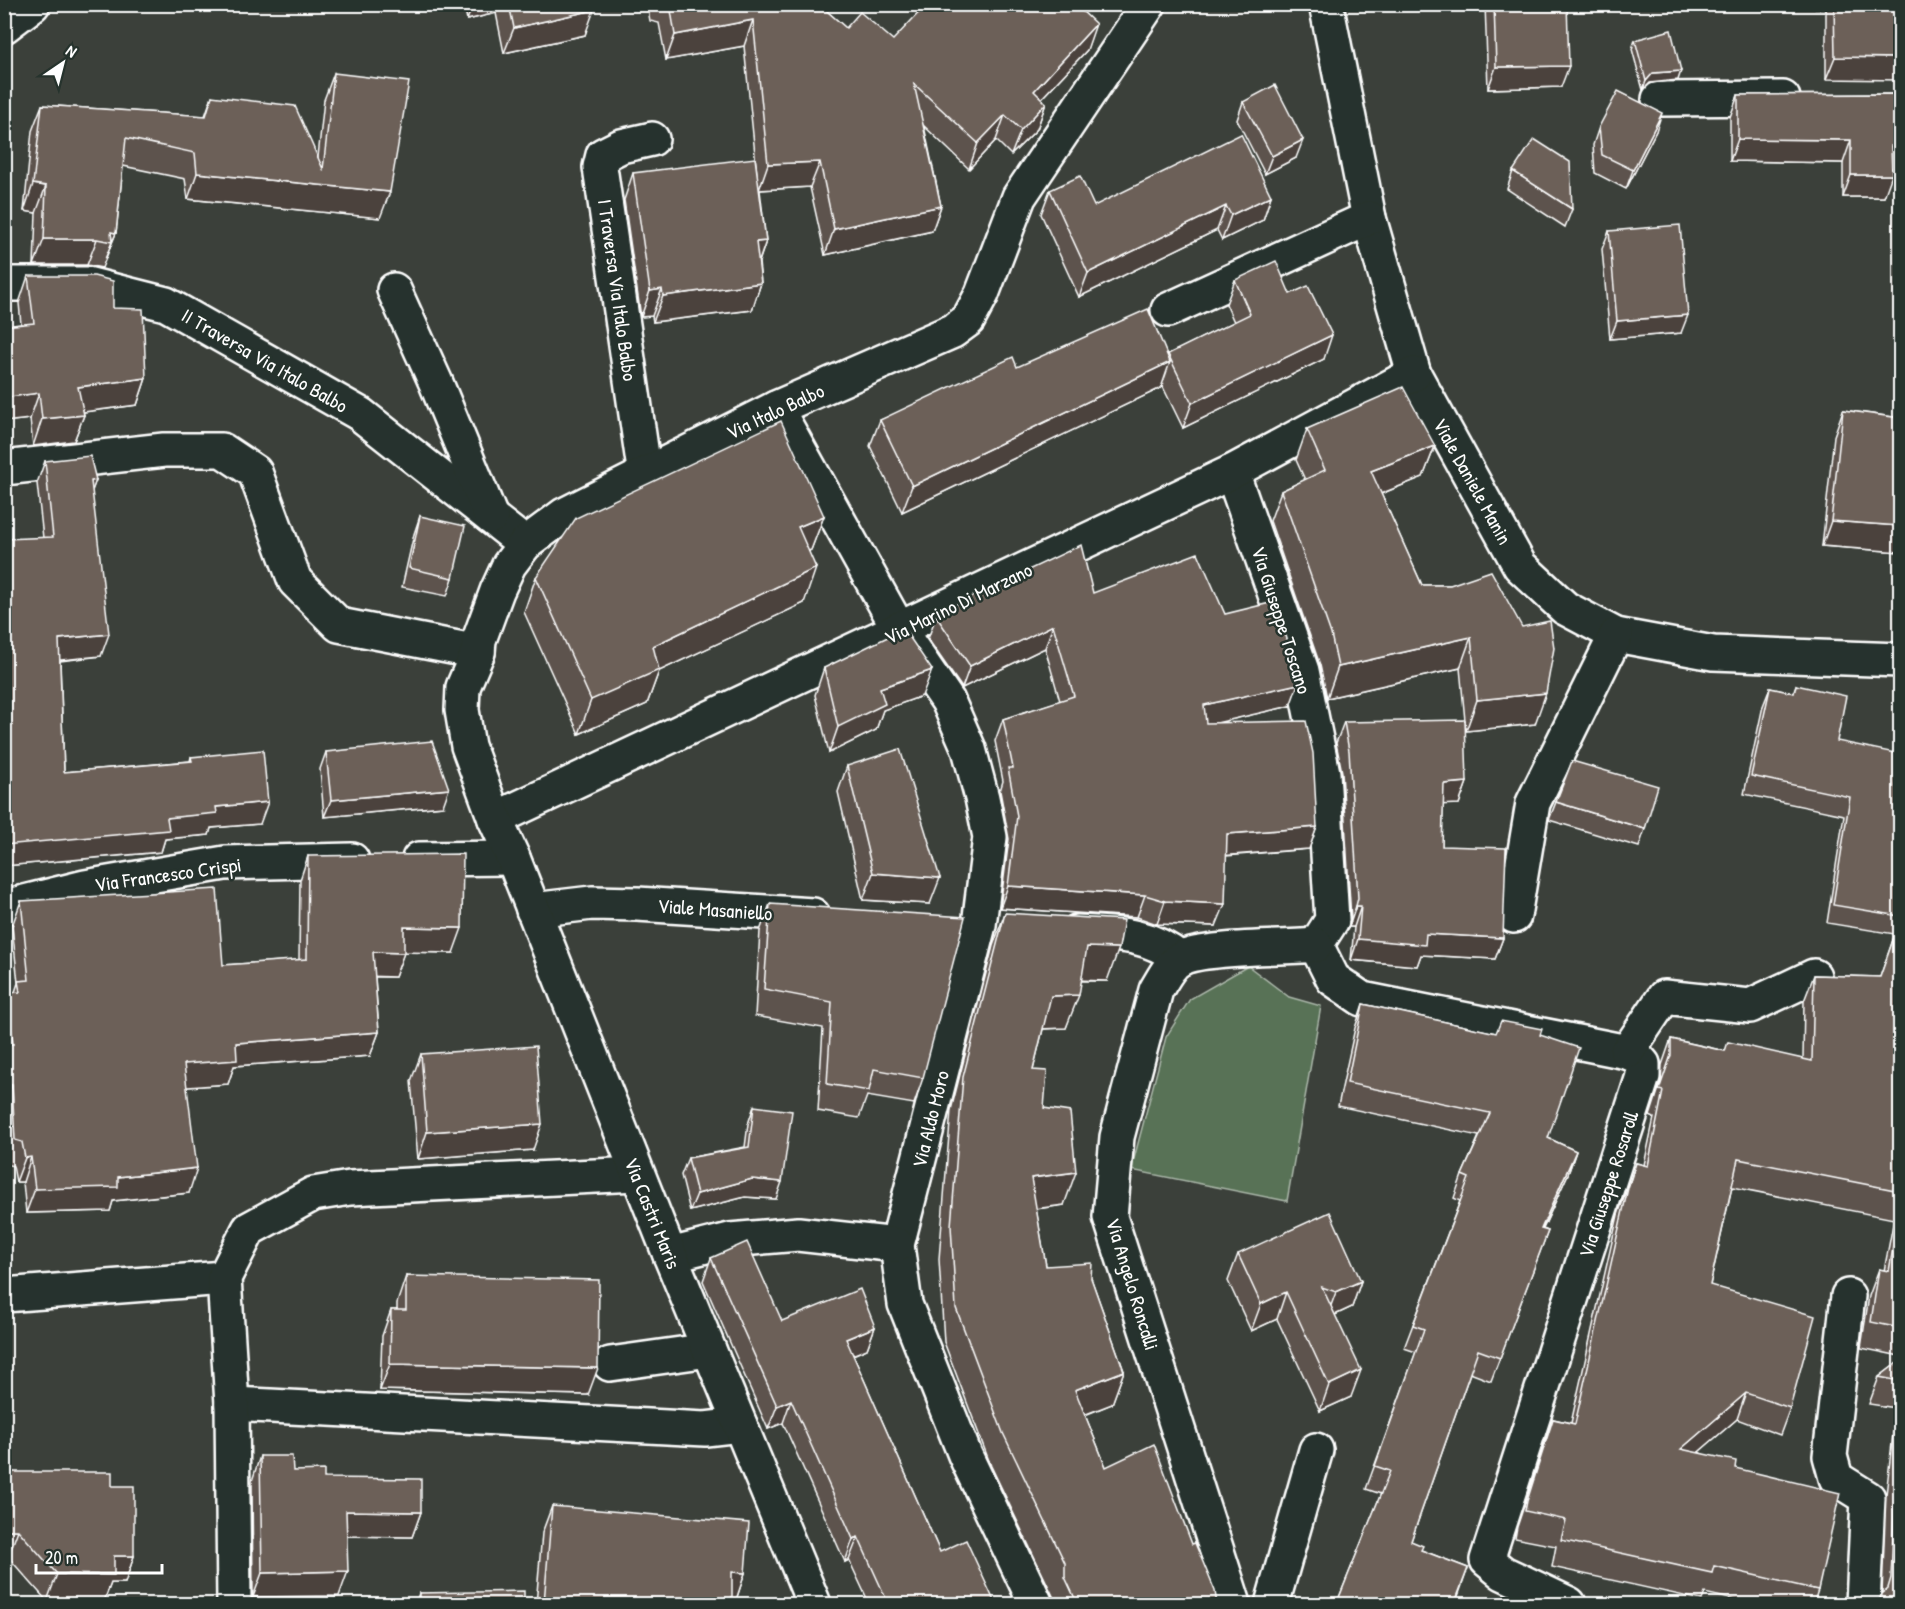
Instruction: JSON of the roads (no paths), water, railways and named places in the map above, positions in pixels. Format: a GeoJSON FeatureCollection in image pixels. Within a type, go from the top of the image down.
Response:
{"type":"FeatureCollection","features":[{"type":"Feature","properties":{"kind":"street"},"geometry":{"type":"LineString","coordinates":[[4,26],[33,4]]}},
{"type":"Feature","properties":{"kind":"street","name":"Via Italo Balbo"},"geometry":{"type":"LineString","coordinates":[[495,819],[468,746],[462,710],[463,687],[478,652],[479,640],[496,591],[509,565],[525,544],[564,515],[776,408],[953,331],[968,320],[986,285],[1019,197],[1149,4]]}},
{"type":"Feature","properties":{"kind":"street","name":"Viale Daniele Manin"},"geometry":{"type":"LineString","coordinates":[[1326,4],[1369,218],[1414,374],[1520,566],[1566,608],[1616,635],[1713,653],[1900,660]]}},
{"type":"Feature","properties":{"kind":"street"},"geometry":{"type":"LineString","coordinates":[[1659,99],[1808,98]]}},
{"type":"Feature","properties":{"kind":"street","name":"I Traversa Via Italo Balbo"},"geometry":{"type":"LineString","coordinates":[[645,476],[600,167],[603,155],[611,150],[652,139]]}},
{"type":"Feature","properties":{"kind":"street"},"geometry":{"type":"LineString","coordinates":[[1168,310],[1369,218]]}},
{"type":"Feature","properties":{"kind":"street","name":"II Traversa Via Italo Balbo"},"geometry":{"type":"LineString","coordinates":[[4,284],[87,284],[166,304],[360,414],[525,544]]}},
{"type":"Feature","properties":{"kind":"street"},"geometry":{"type":"LineString","coordinates":[[394,290],[436,383],[493,520]]}},
{"type":"Feature","properties":{"kind":"street","name":"Via Marino Di Marzano"},"geometry":{"type":"LineString","coordinates":[[495,819],[900,631],[1232,472],[1414,374]]}},
{"type":"Feature","properties":{"kind":"street","name":"Via Aldo Moro"},"geometry":{"type":"LineString","coordinates":[[776,408],[900,631],[948,701],[972,759],[990,837],[979,926],[897,1245],[905,1304],[965,1455],[1036,1605]]}},
{"type":"Feature","properties":{"kind":"street"},"geometry":{"type":"LineString","coordinates":[[4,468],[164,450],[222,450],[255,472],[295,581],[339,625],[478,652]]}},
{"type":"Feature","properties":{"kind":"street","name":"Via Giuseppe Toscano"},"geometry":{"type":"LineString","coordinates":[[1232,472],[1302,670],[1323,773],[1332,920],[1316,945]]}},
{"type":"Feature","properties":{"kind":"street"},"geometry":{"type":"LineString","coordinates":[[1514,916],[1533,803],[1616,635]]}},
{"type":"Feature","properties":{"kind":"street","name":"Via Castri Maris"},"geometry":{"type":"LineString","coordinates":[[495,819],[513,858],[637,1174],[813,1605]]}},
{"type":"Feature","properties":{"kind":"street","name":"Via Francesco Crispi"},"geometry":{"type":"LineString","coordinates":[[4,907],[85,887],[225,863],[513,858]]}},
{"type":"Feature","properties":{"kind":"street","name":"Viale Masaniello"},"geometry":{"type":"LineString","coordinates":[[532,910],[592,903],[837,916]]}},
{"type":"Feature","properties":{"kind":"street"},"geometry":{"type":"LineString","coordinates":[[944,923],[1013,928]]}},
{"type":"Feature","properties":{"kind":"street"},"geometry":{"type":"LineString","coordinates":[[1046,930],[1136,936],[1166,947],[1179,959],[1206,953],[1316,945],[1333,979],[1362,999],[1627,1052],[1664,997],[1750,1006],[1814,976]]}},
{"type":"Feature","properties":{"kind":"street","name":"Via Angelo Roncalli"},"geometry":{"type":"LineString","coordinates":[[1179,959],[1167,972],[1156,990],[1117,1137],[1110,1217],[1234,1605]]}},
{"type":"Feature","properties":{"kind":"street","name":"Via Giuseppe Rosaroll"},"geometry":{"type":"LineString","coordinates":[[1569,1605],[1503,1573],[1487,1560],[1643,1076],[1644,1064],[1636,1056],[1627,1052]]}},
{"type":"Feature","properties":{"kind":"street"},"geometry":{"type":"LineString","coordinates":[[234,1605],[232,1404],[224,1278],[249,1229],[313,1194],[350,1188],[637,1174]]}},
{"type":"Feature","properties":{"kind":"street"},"geometry":{"type":"LineString","coordinates":[[670,1255],[730,1240],[798,1234],[897,1245]]}},
{"type":"Feature","properties":{"kind":"street"},"geometry":{"type":"LineString","coordinates":[[4,1295],[224,1278]]}},
{"type":"Feature","properties":{"kind":"street"},"geometry":{"type":"LineString","coordinates":[[1848,1296],[1830,1456],[1836,1478],[1868,1498],[1863,1605]]}},
{"type":"Feature","properties":{"kind":"street"},"geometry":{"type":"LineString","coordinates":[[610,1364],[709,1350]]}},
{"type":"Feature","properties":{"kind":"street"},"geometry":{"type":"LineString","coordinates":[[232,1404],[705,1429],[740,1425]]}},
{"type":"Feature","properties":{"kind":"street"},"geometry":{"type":"LineString","coordinates":[[1272,1605],[1316,1450]]}}]}
